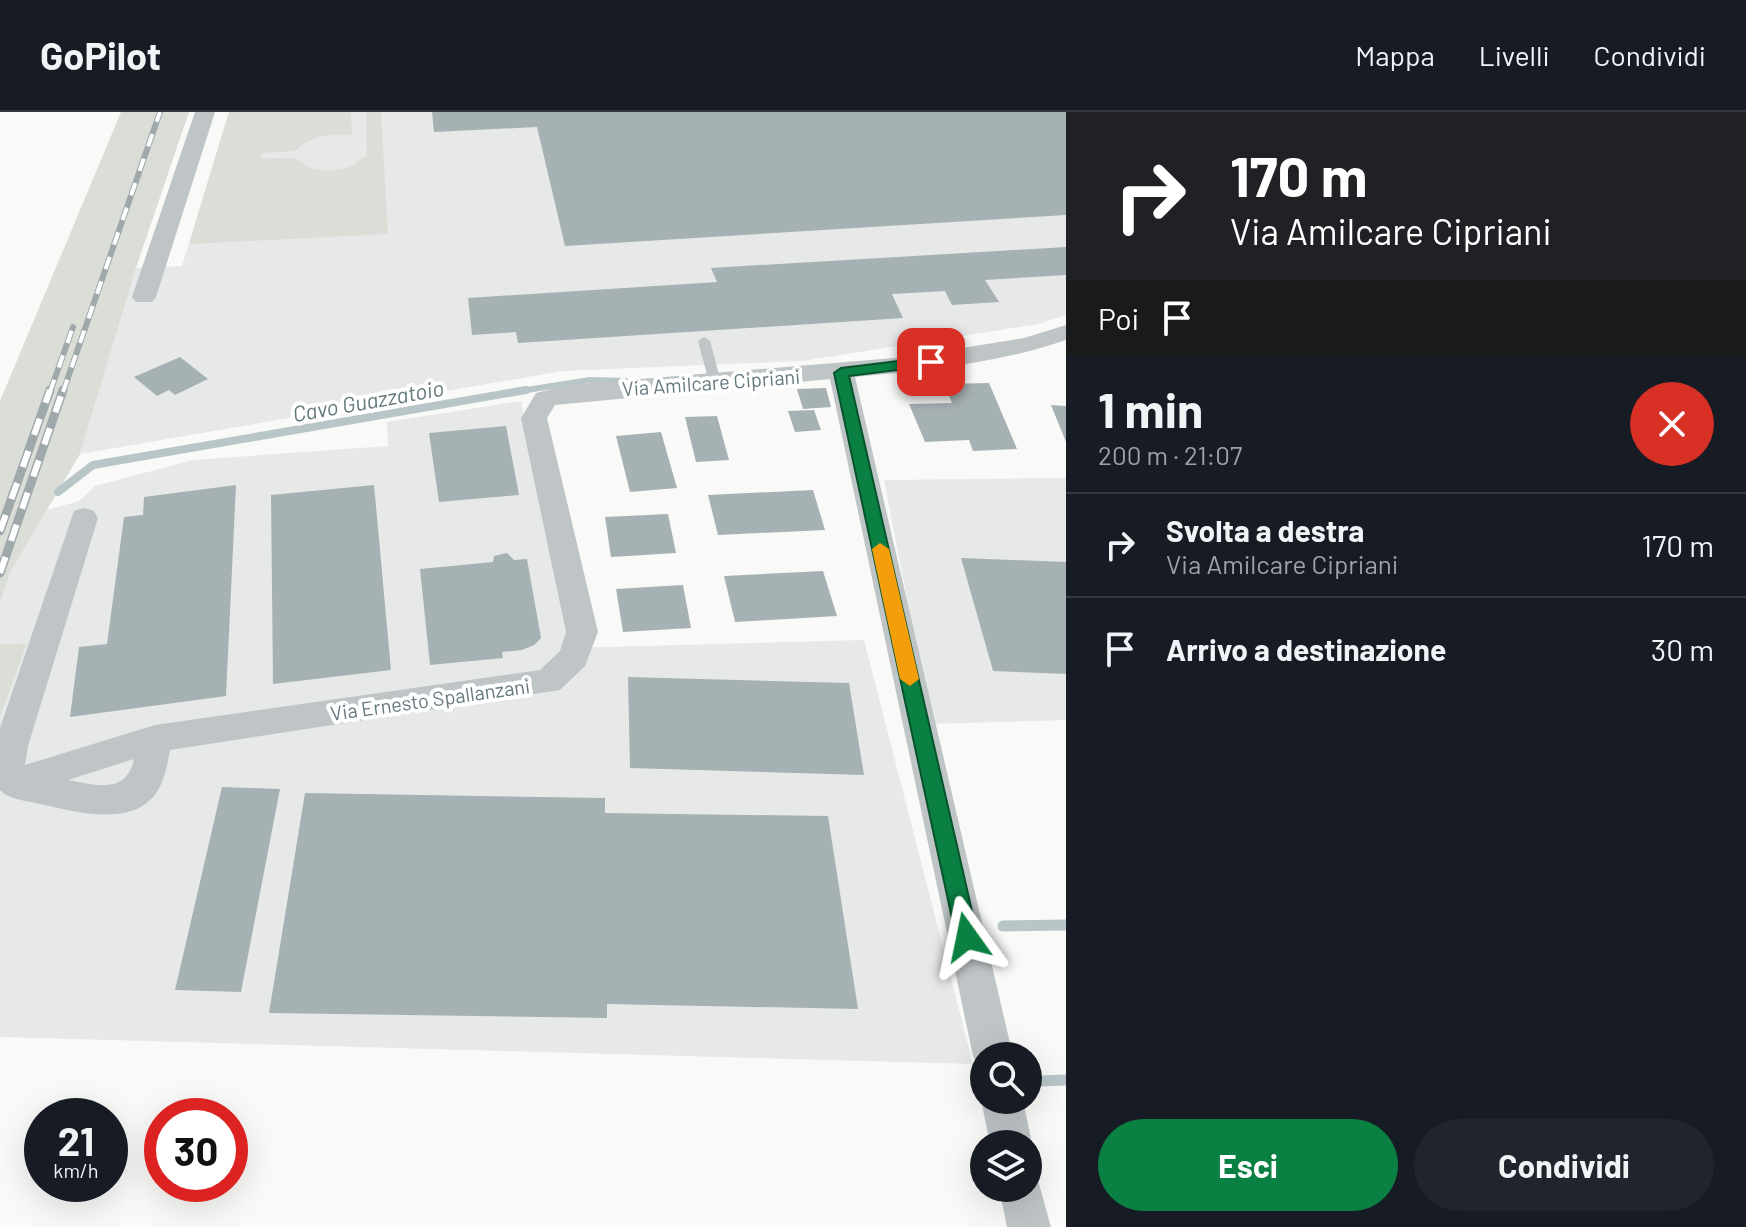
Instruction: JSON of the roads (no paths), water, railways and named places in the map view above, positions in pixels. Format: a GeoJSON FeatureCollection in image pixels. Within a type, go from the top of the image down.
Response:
{"type":"FeatureCollection","features":[{"type":"Feature","properties":{"kind":"street"},"geometry":{"type":"LineString","coordinates":[[144,297],[205,112]]}},
{"type":"Feature","properties":{"kind":"street","name":"Via Amilcare Cipriani"},"geometry":{"type":"LineString","coordinates":[[545,399],[568,393],[841,373],[983,355],[1066,332]]}},
{"type":"Feature","properties":{"kind":"street"},"geometry":{"type":"LineString","coordinates":[[841,373],[990,1042]]}},
{"type":"Feature","properties":{"kind":"street","name":"Via Ernesto Spallanzani"},"geometry":{"type":"LineString","coordinates":[[14,783],[155,739],[549,681],[574,657],[582,632],[534,418],[545,399]]}},
{"type":"Feature","properties":{"kind":"street"},"geometry":{"type":"LineString","coordinates":[[84,518],[7,761],[14,783],[103,799],[130,796],[141,787],[147,775],[155,739]]}},
{"type":"Feature","properties":{"kind":"street"},"geometry":{"type":"LineString","coordinates":[[1024,1202],[1029,1227]]}},
{"type":"Feature","properties":{"kind":"lane"},"geometry":{"type":"LineString","coordinates":[[704,341],[715,382]]}},
{"type":"Feature","properties":{"kind":"waterway","name":"Cavo Guazzatoio"},"geometry":{"type":"LineString","coordinates":[[519,391],[590,380],[626,381]]}},
{"type":"Feature","properties":{"kind":"waterway","name":"Cavo Guazzatoio"},"geometry":{"type":"LineString","coordinates":[[519,391],[526,390]]}},
{"type":"Feature","properties":{"kind":"waterway","name":"Cavo Guazzatoio"},"geometry":{"type":"LineString","coordinates":[[58,492],[93,465],[519,391]]}},
{"type":"Feature","properties":{"kind":"waterway","name":"Cavo Guazzatoio"},"geometry":{"type":"LineString","coordinates":[[514,392],[519,391]]}},
{"type":"Feature","properties":{"kind":"waterway"},"geometry":{"type":"LineString","coordinates":[[1003,926],[1066,925]]}},
{"type":"Feature","properties":{"kind":"waterway"},"geometry":{"type":"LineString","coordinates":[[1042,1081],[1066,1080]]}},
{"type":"Feature","properties":{"kind":"railway"},"geometry":{"type":"LineString","coordinates":[[63,392],[160,112]]}},
{"type":"Feature","properties":{"kind":"railway"},"geometry":{"type":"LineString","coordinates":[[50,392],[73,327]]}},
{"type":"Feature","properties":{"kind":"railway"},"geometry":{"type":"LineString","coordinates":[[0,531],[50,390]]}},
{"type":"Feature","properties":{"kind":"railway"},"geometry":{"type":"LineString","coordinates":[[0,573],[63,390]]}}]}
